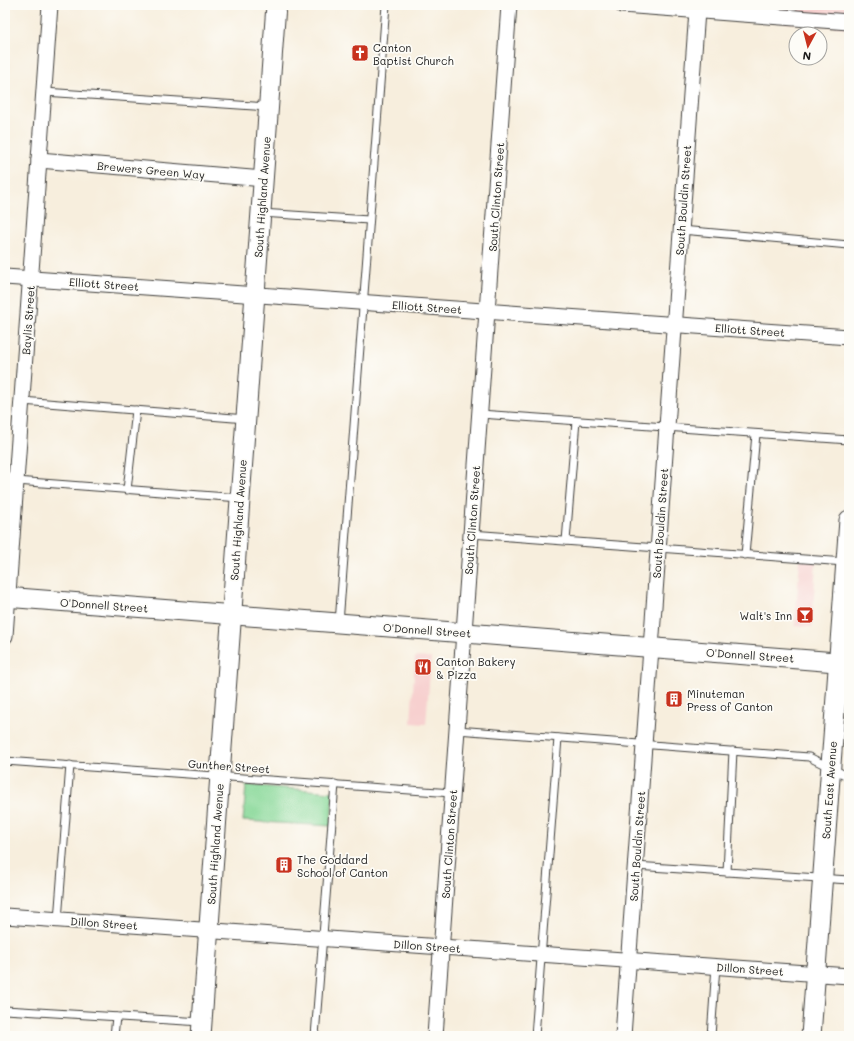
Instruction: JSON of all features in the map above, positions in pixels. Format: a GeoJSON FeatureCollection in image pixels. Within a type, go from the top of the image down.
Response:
{"type":"FeatureCollection","features":[{"type":"Feature","properties":{"kind":"street","name":"Baylis Street"},"geometry":{"type":"LineString","coordinates":[[5,636],[6,597],[22,401],[50,5]]}},
{"type":"Feature","properties":{"kind":"street","name":"South Highland Avenue"},"geometry":{"type":"LineString","coordinates":[[201,1029],[276,5]]}},
{"type":"Feature","properties":{"kind":"street","name":"South Clinton Street"},"geometry":{"type":"LineString","coordinates":[[435,1036],[509,5]]}},
{"type":"Feature","properties":{"kind":"street"},"geometry":{"type":"LineString","coordinates":[[622,5],[849,22]]}},
{"type":"Feature","properties":{"kind":"street","name":"South Bouldin Street"},"geometry":{"type":"LineString","coordinates":[[623,1036],[697,11]]}},
{"type":"Feature","properties":{"kind":"street","name":"Brewers Green Way"},"geometry":{"type":"LineString","coordinates":[[39,160],[263,178]]}},
{"type":"Feature","properties":{"kind":"street","name":"Elliott Street"},"geometry":{"type":"LineString","coordinates":[[5,277],[849,337]]}},
{"type":"Feature","properties":{"kind":"street","name":"South East Avenue"},"geometry":{"type":"LineString","coordinates":[[811,1036],[831,768],[844,662],[849,520]]}},
{"type":"Feature","properties":{"kind":"street","name":"O'Donnell Street"},"geometry":{"type":"LineString","coordinates":[[6,597],[844,662]]}},
{"type":"Feature","properties":{"kind":"street","name":"Dillon Street"},"geometry":{"type":"LineString","coordinates":[[5,916],[849,976]]}},
{"type":"Feature","properties":{"kind":"lane"},"geometry":{"type":"LineString","coordinates":[[339,623],[386,5]]}},
{"type":"Feature","properties":{"kind":"lane"},"geometry":{"type":"LineString","coordinates":[[44,92],[268,107]]}},
{"type":"Feature","properties":{"kind":"lane"},"geometry":{"type":"LineString","coordinates":[[261,213],[370,220]]}},
{"type":"Feature","properties":{"kind":"lane"},"geometry":{"type":"LineString","coordinates":[[681,230],[849,245]]}},
{"type":"Feature","properties":{"kind":"lane"},"geometry":{"type":"LineString","coordinates":[[22,401],[246,419]]}},
{"type":"Feature","properties":{"kind":"lane"},"geometry":{"type":"LineString","coordinates":[[127,490],[136,410]]}},
{"type":"Feature","properties":{"kind":"lane"},"geometry":{"type":"LineString","coordinates":[[480,414],[849,440]]}},
{"type":"Feature","properties":{"kind":"lane"},"geometry":{"type":"LineString","coordinates":[[566,541],[576,421]]}},
{"type":"Feature","properties":{"kind":"lane"},"geometry":{"type":"LineString","coordinates":[[745,555],[756,434]]}},
{"type":"Feature","properties":{"kind":"lane"},"geometry":{"type":"LineString","coordinates":[[16,481],[240,498]]}},
{"type":"Feature","properties":{"kind":"lane"},"geometry":{"type":"LineString","coordinates":[[471,534],[848,562]]}},
{"type":"Feature","properties":{"kind":"lane"},"geometry":{"type":"LineString","coordinates":[[457,730],[809,757],[849,777]]}},
{"type":"Feature","properties":{"kind":"lane"},"geometry":{"type":"LineString","coordinates":[[535,1036],[558,738]]}},
{"type":"Feature","properties":{"kind":"lane"},"geometry":{"type":"LineString","coordinates":[[727,872],[733,751]]}},
{"type":"Feature","properties":{"kind":"lane","name":"Gunther Street"},"geometry":{"type":"LineString","coordinates":[[5,761],[452,793]]}},
{"type":"Feature","properties":{"kind":"lane"},"geometry":{"type":"LineString","coordinates":[[58,920],[70,765]]}},
{"type":"Feature","properties":{"kind":"lane"},"geometry":{"type":"LineString","coordinates":[[315,1036],[335,784]]}},
{"type":"Feature","properties":{"kind":"lane"},"geometry":{"type":"LineString","coordinates":[[635,866],[849,880]]}},
{"type":"Feature","properties":{"kind":"lane"},"geometry":{"type":"LineString","coordinates":[[711,1036],[716,966]]}},
{"type":"Feature","properties":{"kind":"lane"},"geometry":{"type":"LineString","coordinates":[[5,1010],[116,1016],[201,1029]]}},
{"type":"Feature","properties":{"kind":"lane"},"geometry":{"type":"LineString","coordinates":[[114,1036],[116,1016]]}},
{"type":"Feature","properties":{"kind":"shaded area"},"geometry":{"type":"Polygon","coordinates":[[[588,5],[849,5],[849,28],[588,5]]]}},
{"type":"Feature","properties":{"kind":"shaded area"},"geometry":{"type":"Polygon","coordinates":[[[800,559],[816,561],[812,627],[795,626],[800,559]]]}},
{"type":"Feature","properties":{"kind":"shaded area"},"geometry":{"type":"Polygon","coordinates":[[[415,657],[431,658],[426,724],[411,723],[415,657]]]}},
{"type":"Feature","properties":{"kind":"green space"},"geometry":{"type":"Polygon","coordinates":[[[246,785],[333,792],[331,826],[243,821],[246,785]]]}},
{"type":"Feature","properties":{"kind":"place","name":"Canton Baptist Church"},"geometry":{"type":"Point","coordinates":[360,53]}},
{"type":"Feature","properties":{"kind":"place","name":"Walt's Inn"},"geometry":{"type":"Point","coordinates":[805,615]}},
{"type":"Feature","properties":{"kind":"place","name":"Canton Bakery & Pizza"},"geometry":{"type":"Point","coordinates":[423,667]}},
{"type":"Feature","properties":{"kind":"place","name":"Minuteman Press of Canton"},"geometry":{"type":"Point","coordinates":[674,699]}},
{"type":"Feature","properties":{"kind":"place","name":"The Goddard School of Canton"},"geometry":{"type":"Point","coordinates":[284,865]}}]}
